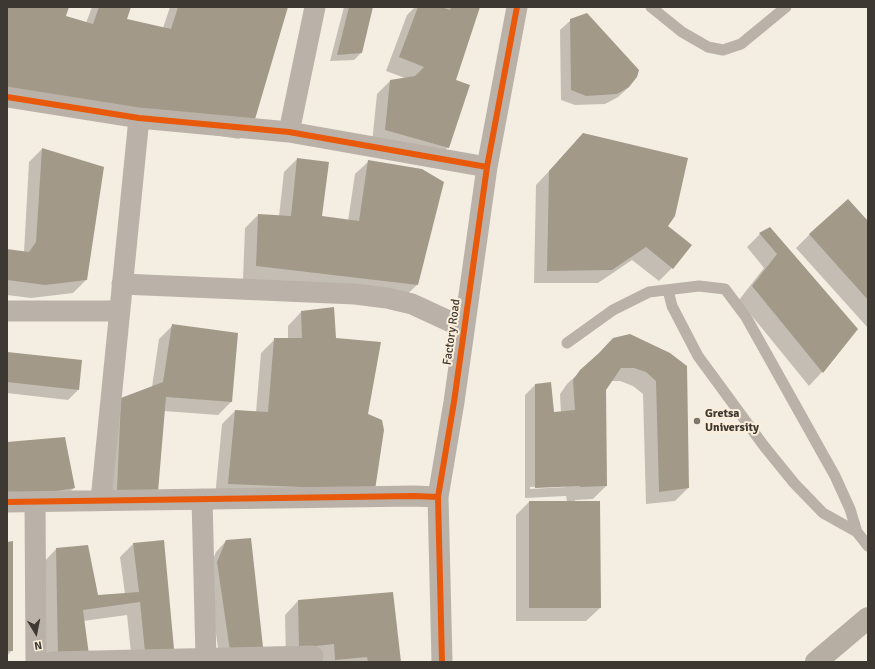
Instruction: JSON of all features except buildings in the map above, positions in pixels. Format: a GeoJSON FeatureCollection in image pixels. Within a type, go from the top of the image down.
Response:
{"type":"FeatureCollection","features":[{"type":"Feature","properties":{"kind":"highway"},"geometry":{"type":"LineString","coordinates":[[816,662],[868,618]]}},
{"type":"Feature","properties":{"kind":"street"},"geometry":{"type":"LineString","coordinates":[[289,132],[314,7]]}},
{"type":"Feature","properties":{"kind":"street","name":"Factory Road"},"geometry":{"type":"LineString","coordinates":[[442,662],[438,497],[487,167],[518,7]]}},
{"type":"Feature","properties":{"kind":"street"},"geometry":{"type":"LineString","coordinates":[[7,97],[139,118],[289,132],[487,167]]}},
{"type":"Feature","properties":{"kind":"street"},"geometry":{"type":"LineString","coordinates":[[101,500],[139,118]]}},
{"type":"Feature","properties":{"kind":"street"},"geometry":{"type":"LineString","coordinates":[[122,284],[355,294],[387,298],[412,304],[464,328]]}},
{"type":"Feature","properties":{"kind":"street"},"geometry":{"type":"LineString","coordinates":[[7,311],[120,310]]}},
{"type":"Feature","properties":{"kind":"street"},"geometry":{"type":"LineString","coordinates":[[7,502],[414,496],[438,497]]}},
{"type":"Feature","properties":{"kind":"street"},"geometry":{"type":"LineString","coordinates":[[202,499],[206,658]]}},
{"type":"Feature","properties":{"kind":"street"},"geometry":{"type":"LineString","coordinates":[[35,502],[36,662]]}},
{"type":"Feature","properties":{"kind":"street"},"geometry":{"type":"LineString","coordinates":[[52,662],[313,656]]}},
{"type":"Feature","properties":{"kind":"lane"},"geometry":{"type":"LineString","coordinates":[[651,7],[682,32],[708,46],[723,50],[741,44],[786,7]]}},
{"type":"Feature","properties":{"kind":"lane"},"geometry":{"type":"LineString","coordinates":[[567,343],[613,310],[649,292],[699,286],[725,290],[746,317],[835,476],[850,508],[857,532],[868,546]]}},
{"type":"Feature","properties":{"kind":"lane"},"geometry":{"type":"LineString","coordinates":[[668,290],[672,306],[698,356],[764,446],[794,483],[823,513],[857,532]]}},
{"type":"Feature","properties":{"kind":"cycle path"},"geometry":{"type":"LineString","coordinates":[[442,662],[438,497],[454,402],[487,167],[517,7]]}},
{"type":"Feature","properties":{"kind":"cycle path"},"geometry":{"type":"LineString","coordinates":[[7,97],[139,118],[289,132],[487,167]]}},
{"type":"Feature","properties":{"kind":"cycle path"},"geometry":{"type":"LineString","coordinates":[[7,502],[414,496],[438,497]]}},
{"type":"Feature","properties":{"kind":"place","name":"Gretsa University"},"geometry":{"type":"Point","coordinates":[697,421]}}]}
